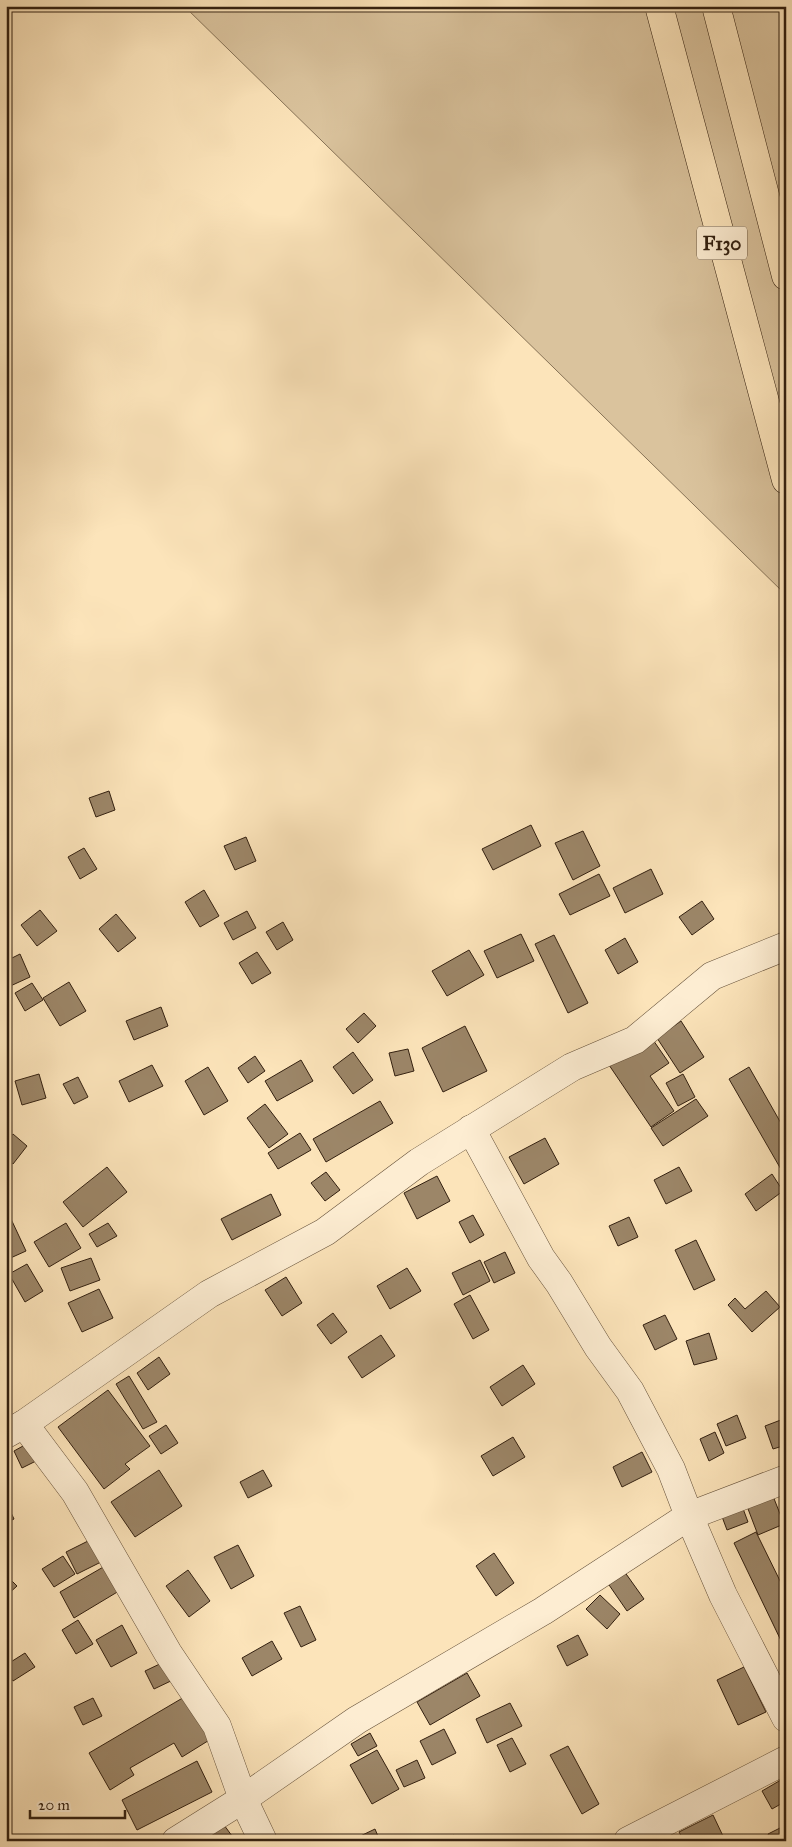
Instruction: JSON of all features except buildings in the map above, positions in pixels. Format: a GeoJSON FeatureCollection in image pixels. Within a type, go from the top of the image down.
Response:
{"type":"FeatureCollection","features":[{"type":"Feature","properties":{"kind":"main road","name":"F130"},"geometry":{"type":"LineString","coordinates":[[659,6],[786,480]]}},
{"type":"Feature","properties":{"kind":"main road","name":"F130"},"geometry":{"type":"LineString","coordinates":[[716,6],[786,276]]}},
{"type":"Feature","properties":{"kind":"street"},"geometry":{"type":"LineString","coordinates":[[263,1841],[243,1799],[217,1726],[168,1653],[76,1492],[15,1429],[209,1294],[325,1232],[419,1162],[471,1129],[572,1067],[635,1040],[712,976],[786,946]]}},
{"type":"Feature","properties":{"kind":"street"},"geometry":{"type":"LineString","coordinates":[[471,1129],[541,1258],[559,1283],[598,1347],[630,1391],[671,1469],[723,1595],[786,1718]]}},
{"type":"Feature","properties":{"kind":"street"},"geometry":{"type":"LineString","coordinates":[[176,1841],[243,1799],[357,1720],[543,1611],[689,1516],[786,1480]]}},
{"type":"Feature","properties":{"kind":"street"},"geometry":{"type":"LineString","coordinates":[[628,1841],[786,1760]]}},
{"type":"Feature","properties":{"kind":"shaded area"},"geometry":{"type":"Polygon","coordinates":[[[184,6],[786,6],[786,595],[184,6]]]}}]}
